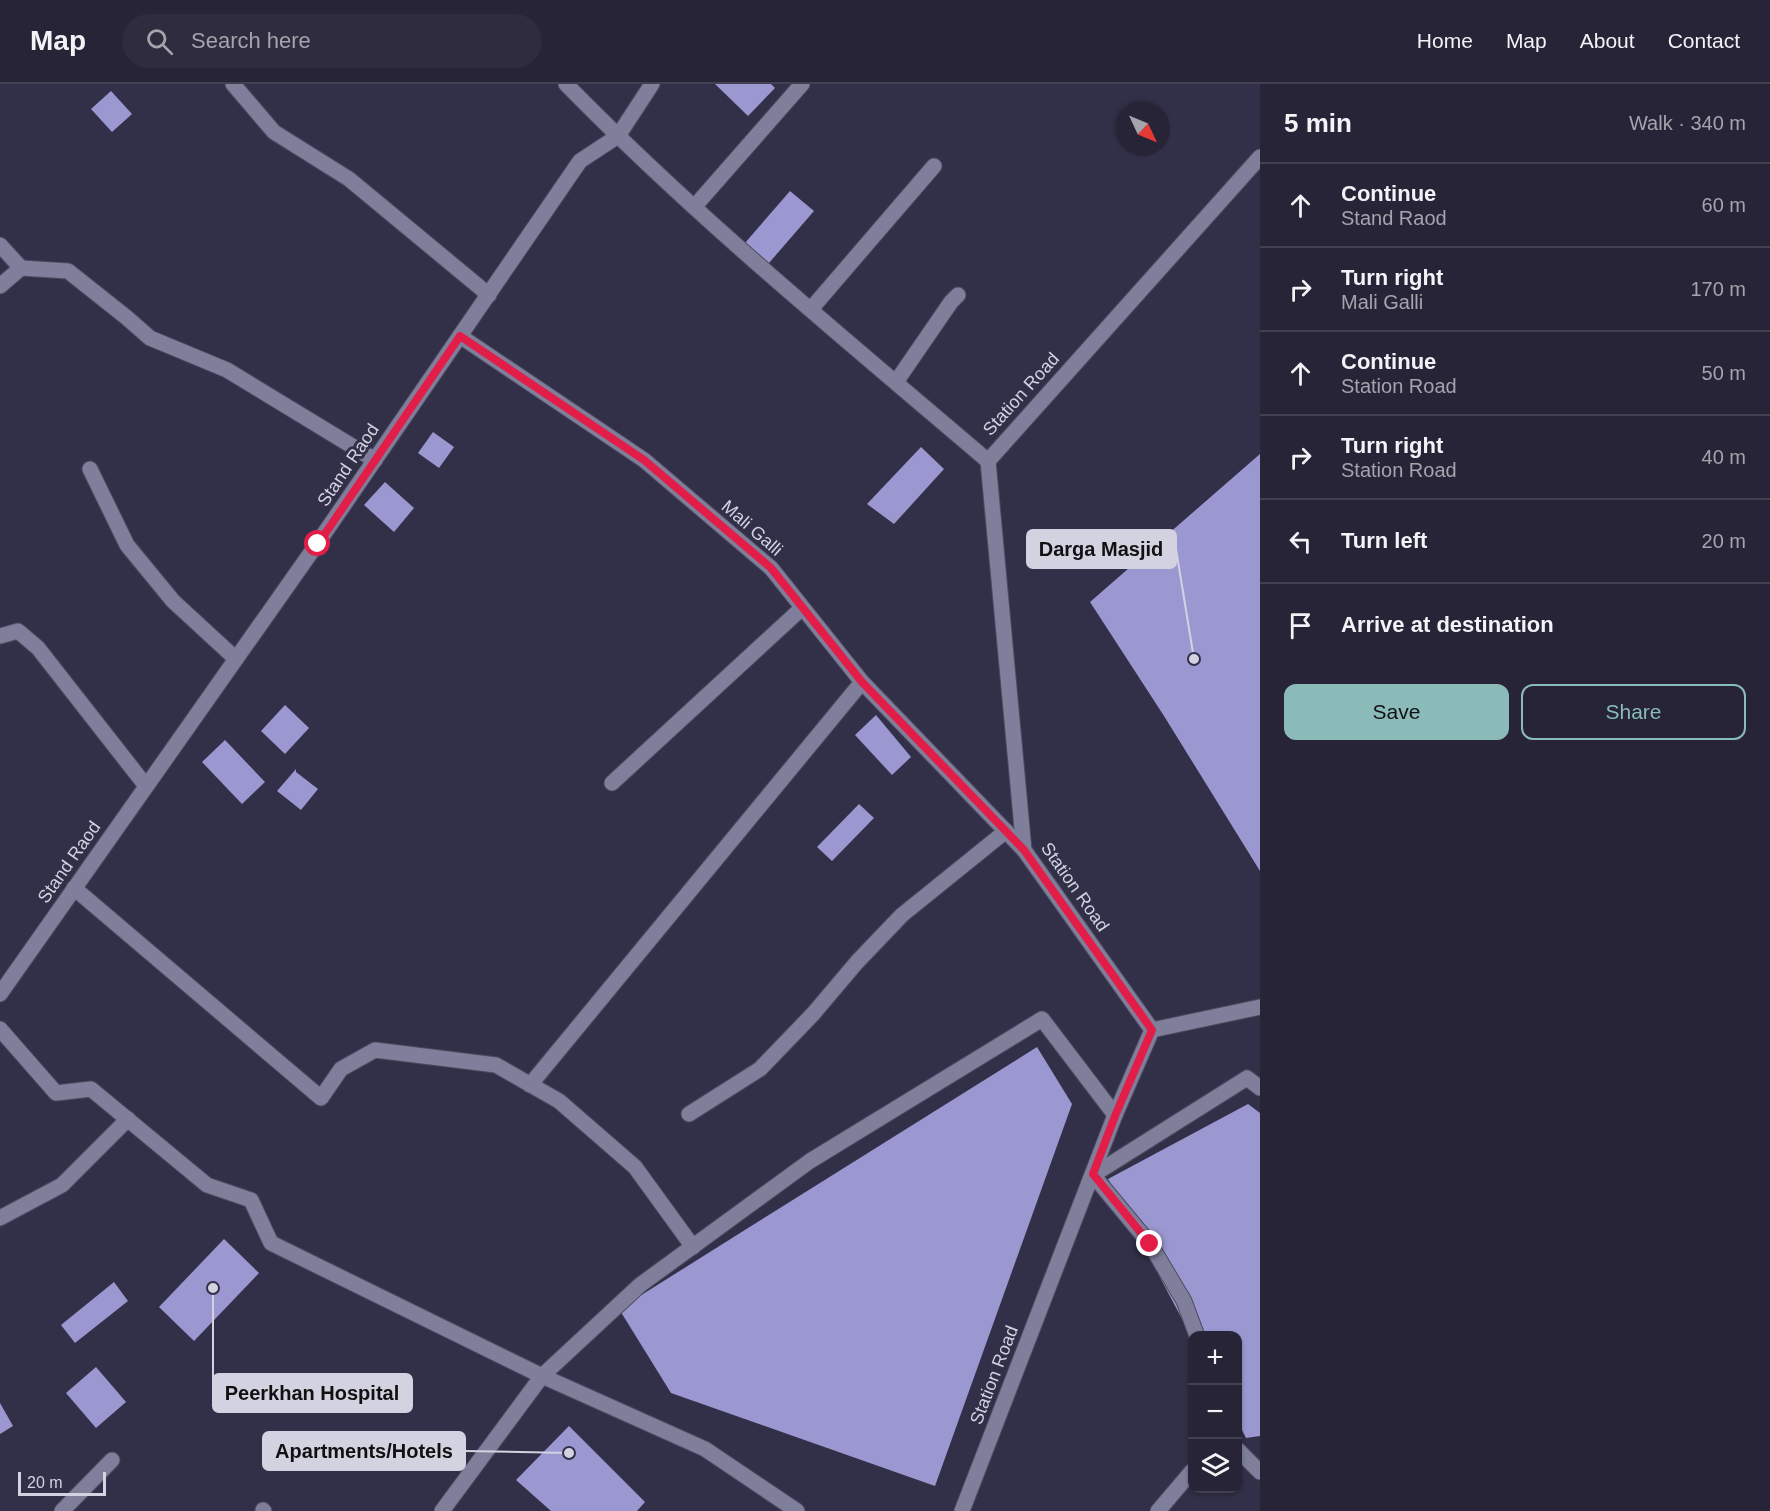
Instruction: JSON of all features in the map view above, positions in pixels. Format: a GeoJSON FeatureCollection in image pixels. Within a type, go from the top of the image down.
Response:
{"type":"FeatureCollection","features":[{"type":"Feature","properties":{"kind":"street"},"geometry":{"type":"LineString","coordinates":[[233,84],[274,132],[349,178],[489,295]]}},
{"type":"Feature","properties":{"kind":"street"},"geometry":{"type":"LineString","coordinates":[[566,84],[618,136],[695,206],[988,461]]}},
{"type":"Feature","properties":{"kind":"street","name":"Stand Raod"},"geometry":{"type":"LineString","coordinates":[[0,994],[375,460],[580,161],[618,136],[652,84]]}},
{"type":"Feature","properties":{"kind":"street"},"geometry":{"type":"LineString","coordinates":[[695,206],[802,84]]}},
{"type":"Feature","properties":{"kind":"street","name":"Station Road"},"geometry":{"type":"LineString","coordinates":[[962,1511],[1115,1116],[1152,1030],[1024,850],[988,461],[1260,157]]}},
{"type":"Feature","properties":{"kind":"street"},"geometry":{"type":"LineString","coordinates":[[811,309],[934,166]]}},
{"type":"Feature","properties":{"kind":"street"},"geometry":{"type":"LineString","coordinates":[[0,245],[21,268],[68,271],[150,338],[227,370],[375,460]]}},
{"type":"Feature","properties":{"kind":"street"},"geometry":{"type":"LineString","coordinates":[[0,286],[21,268]]}},
{"type":"Feature","properties":{"kind":"street"},"geometry":{"type":"LineString","coordinates":[[896,382],[958,295]]}},
{"type":"Feature","properties":{"kind":"street","name":"Mali Galli"},"geometry":{"type":"LineString","coordinates":[[460,336],[644,460],[771,568],[862,682],[1024,850]]}},
{"type":"Feature","properties":{"kind":"street"},"geometry":{"type":"LineString","coordinates":[[90,469],[127,545],[172,601],[236,659]]}},
{"type":"Feature","properties":{"kind":"street"},"geometry":{"type":"LineString","coordinates":[[612,783],[802,608]]}},
{"type":"Feature","properties":{"kind":"street"},"geometry":{"type":"LineString","coordinates":[[0,636],[18,631],[38,648],[146,786]]}},
{"type":"Feature","properties":{"kind":"street"},"geometry":{"type":"LineString","coordinates":[[530,1085],[862,682]]}},
{"type":"Feature","properties":{"kind":"street"},"geometry":{"type":"LineString","coordinates":[[689,1114],[760,1069],[902,915],[1006,831]]}},
{"type":"Feature","properties":{"kind":"street"},"geometry":{"type":"LineString","coordinates":[[74,888],[321,1098],[341,1068],[375,1050],[496,1065],[559,1101],[635,1167],[693,1247]]}},
{"type":"Feature","properties":{"kind":"street"},"geometry":{"type":"LineString","coordinates":[[1152,1030],[1260,1007]]}},
{"type":"Feature","properties":{"kind":"street"},"geometry":{"type":"LineString","coordinates":[[442,1511],[542,1376],[640,1285],[810,1161],[1042,1019],[1115,1116]]}},
{"type":"Feature","properties":{"kind":"street"},"geometry":{"type":"LineString","coordinates":[[0,1029],[56,1094],[91,1089],[207,1185],[251,1200],[272,1243],[542,1376],[705,1449],[797,1511]]}},
{"type":"Feature","properties":{"kind":"street"},"geometry":{"type":"LineString","coordinates":[[1195,1331],[1184,1301],[1150,1244],[1093,1174],[1247,1078],[1260,1088]]}},
{"type":"Feature","properties":{"kind":"street"},"geometry":{"type":"LineString","coordinates":[[0,1218],[62,1185],[128,1119]]}},
{"type":"Feature","properties":{"kind":"street"},"geometry":{"type":"LineString","coordinates":[[1242,1454],[1260,1472]]}},
{"type":"Feature","properties":{"kind":"street"},"geometry":{"type":"LineString","coordinates":[[62,1511],[112,1460]]}},
{"type":"Feature","properties":{"kind":"street"},"geometry":{"type":"LineString","coordinates":[[1158,1511],[1188,1476]]}},
{"type":"Feature","properties":{"kind":"building"},"geometry":{"type":"Polygon","coordinates":[[[715,84],[771,84],[775,88],[748,116],[715,84]]]}},
{"type":"Feature","properties":{"kind":"building"},"geometry":{"type":"Polygon","coordinates":[[[111,91],[132,114],[112,132],[91,109],[111,91]]]}},
{"type":"Feature","properties":{"kind":"building"},"geometry":{"type":"Polygon","coordinates":[[[790,191],[814,211],[769,263],[745,243],[790,191]]]}},
{"type":"Feature","properties":{"kind":"building"},"geometry":{"type":"Polygon","coordinates":[[[433,432],[454,447],[439,468],[418,453],[433,432]]]}},
{"type":"Feature","properties":{"kind":"building"},"geometry":{"type":"Polygon","coordinates":[[[921,447],[944,469],[894,524],[867,504],[921,447]]]}},
{"type":"Feature","properties":{"kind":"building"},"geometry":{"type":"Polygon","coordinates":[[[1260,454],[1260,871],[1090,602],[1260,454]]]}},
{"type":"Feature","properties":{"kind":"building"},"geometry":{"type":"Polygon","coordinates":[[[385,482],[414,508],[394,532],[364,505],[385,482]]]}},
{"type":"Feature","properties":{"kind":"building"},"geometry":{"type":"Polygon","coordinates":[[[285,705],[309,728],[285,754],[261,731],[285,705]]]}},
{"type":"Feature","properties":{"kind":"building"},"geometry":{"type":"Polygon","coordinates":[[[876,715],[911,757],[892,775],[855,735],[876,715]]]}},
{"type":"Feature","properties":{"kind":"building"},"geometry":{"type":"Polygon","coordinates":[[[225,740],[265,782],[242,804],[202,762],[225,740]]]}},
{"type":"Feature","properties":{"kind":"building"},"geometry":{"type":"Polygon","coordinates":[[[296,769],[296,772],[318,789],[301,810],[277,791],[296,769]]]}},
{"type":"Feature","properties":{"kind":"building"},"geometry":{"type":"Polygon","coordinates":[[[859,804],[874,818],[832,861],[817,847],[859,804]]]}},
{"type":"Feature","properties":{"kind":"building"},"geometry":{"type":"Polygon","coordinates":[[[1037,1047],[1072,1104],[935,1486],[671,1393],[619,1309],[1037,1047]]]}},
{"type":"Feature","properties":{"kind":"building"},"geometry":{"type":"Polygon","coordinates":[[[1248,1104],[1260,1113],[1260,1436],[1246,1438],[1242,1430],[1242,1331],[1188,1331],[1108,1179],[1248,1104]]]}},
{"type":"Feature","properties":{"kind":"building"},"geometry":{"type":"Polygon","coordinates":[[[224,1239],[259,1273],[194,1341],[159,1307],[224,1239]]]}},
{"type":"Feature","properties":{"kind":"building"},"geometry":{"type":"Polygon","coordinates":[[[114,1282],[128,1301],[75,1343],[61,1325],[114,1282]]]}},
{"type":"Feature","properties":{"kind":"building"},"geometry":{"type":"Polygon","coordinates":[[[96,1367],[126,1402],[96,1428],[66,1393],[96,1367]]]}},
{"type":"Feature","properties":{"kind":"building"},"geometry":{"type":"Polygon","coordinates":[[[0,1403],[13,1426],[0,1434],[0,1403]]]}},
{"type":"Feature","properties":{"kind":"building"},"geometry":{"type":"Polygon","coordinates":[[[569,1426],[645,1502],[637,1511],[551,1511],[516,1480],[569,1426]]]}},
{"type":"Feature","properties":{"kind":"place","name":"Darga Masjid"},"geometry":{"type":"Point","coordinates":[1194,659]}},
{"type":"Feature","properties":{"kind":"place","name":"Peerkhan Hospital"},"geometry":{"type":"Point","coordinates":[213,1288]}},
{"type":"Feature","properties":{"kind":"place","name":"Apartments/Hotels"},"geometry":{"type":"Point","coordinates":[569,1453]}},
{"type":"Feature","properties":{"kind":"route"},"geometry":{"type":"LineString","coordinates":[[318,544],[460,336],[644,460],[771,568],[862,682],[1024,850],[1152,1030],[1093,1174],[1150,1244]]}}]}
